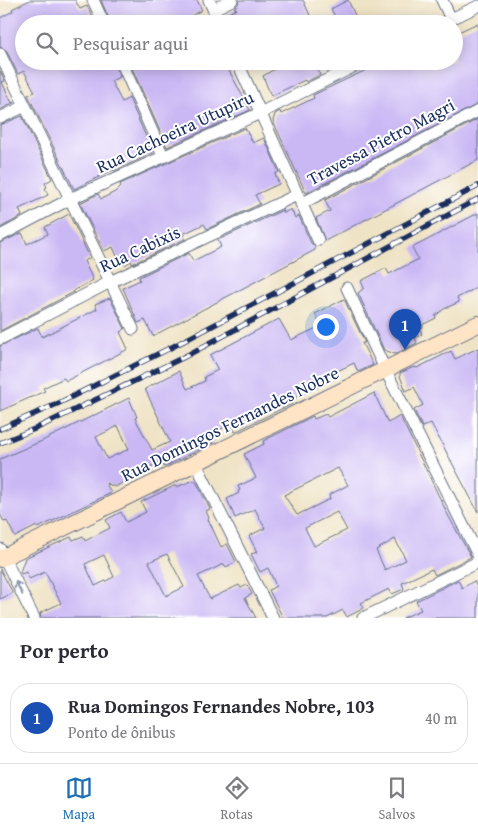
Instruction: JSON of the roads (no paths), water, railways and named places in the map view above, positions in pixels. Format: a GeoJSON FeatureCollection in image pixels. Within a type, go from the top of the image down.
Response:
{"type":"FeatureCollection","features":[{"type":"Feature","properties":{"kind":"street"},"geometry":{"type":"LineString","coordinates":[[93,0],[100,15]]}},
{"type":"Feature","properties":{"kind":"street"},"geometry":{"type":"LineString","coordinates":[[212,5],[232,0]]}},
{"type":"Feature","properties":{"kind":"street"},"geometry":{"type":"LineString","coordinates":[[442,0],[445,15]]}},
{"type":"Feature","properties":{"kind":"street"},"geometry":{"type":"LineString","coordinates":[[459,15],[478,6]]}},
{"type":"Feature","properties":{"kind":"street"},"geometry":{"type":"LineString","coordinates":[[0,54],[133,329]]}},
{"type":"Feature","properties":{"kind":"street"},"geometry":{"type":"LineString","coordinates":[[124,70],[163,156]]}},
{"type":"Feature","properties":{"kind":"street"},"geometry":{"type":"LineString","coordinates":[[241,70],[318,240]]}},
{"type":"Feature","properties":{"kind":"street","name":"Rua Cachoeira Utupiru"},"geometry":{"type":"LineString","coordinates":[[0,236],[70,199],[260,113],[347,70]]}},
{"type":"Feature","properties":{"kind":"street"},"geometry":{"type":"LineString","coordinates":[[0,118],[25,106]]}},
{"type":"Feature","properties":{"kind":"street","name":"Travessa Pietro Magri"},"geometry":{"type":"LineString","coordinates":[[299,200],[478,111]]}},
{"type":"Feature","properties":{"kind":"street","name":"Rua Cabixis"},"geometry":{"type":"LineString","coordinates":[[0,339],[110,282],[299,200]]}},
{"type":"Feature","properties":{"kind":"street"},"geometry":{"type":"LineString","coordinates":[[347,288],[385,369],[478,555]]}},
{"type":"Feature","properties":{"kind":"street","name":"Rua Domingos Fernandes Nobre"},"geometry":{"type":"LineString","coordinates":[[1,555],[196,464],[478,324]]}},
{"type":"Feature","properties":{"kind":"street"},"geometry":{"type":"LineString","coordinates":[[196,464],[272,618]]}},
{"type":"Feature","properties":{"kind":"street"},"geometry":{"type":"LineString","coordinates":[[1,555],[34,618]]}},
{"type":"Feature","properties":{"kind":"street"},"geometry":{"type":"LineString","coordinates":[[363,618],[478,562]]}},
{"type":"Feature","properties":{"kind":"railway"},"geometry":{"type":"LineString","coordinates":[[0,429],[57,404],[174,346],[478,186]]}},
{"type":"Feature","properties":{"kind":"railway"},"geometry":{"type":"LineString","coordinates":[[0,443],[37,428],[182,358],[478,199]]}},
{"type":"Feature","properties":{"kind":"place","name":"Rua Domingos Fernandes Nobre, 103"},"geometry":{"type":"Point","coordinates":[405,350]}}]}
